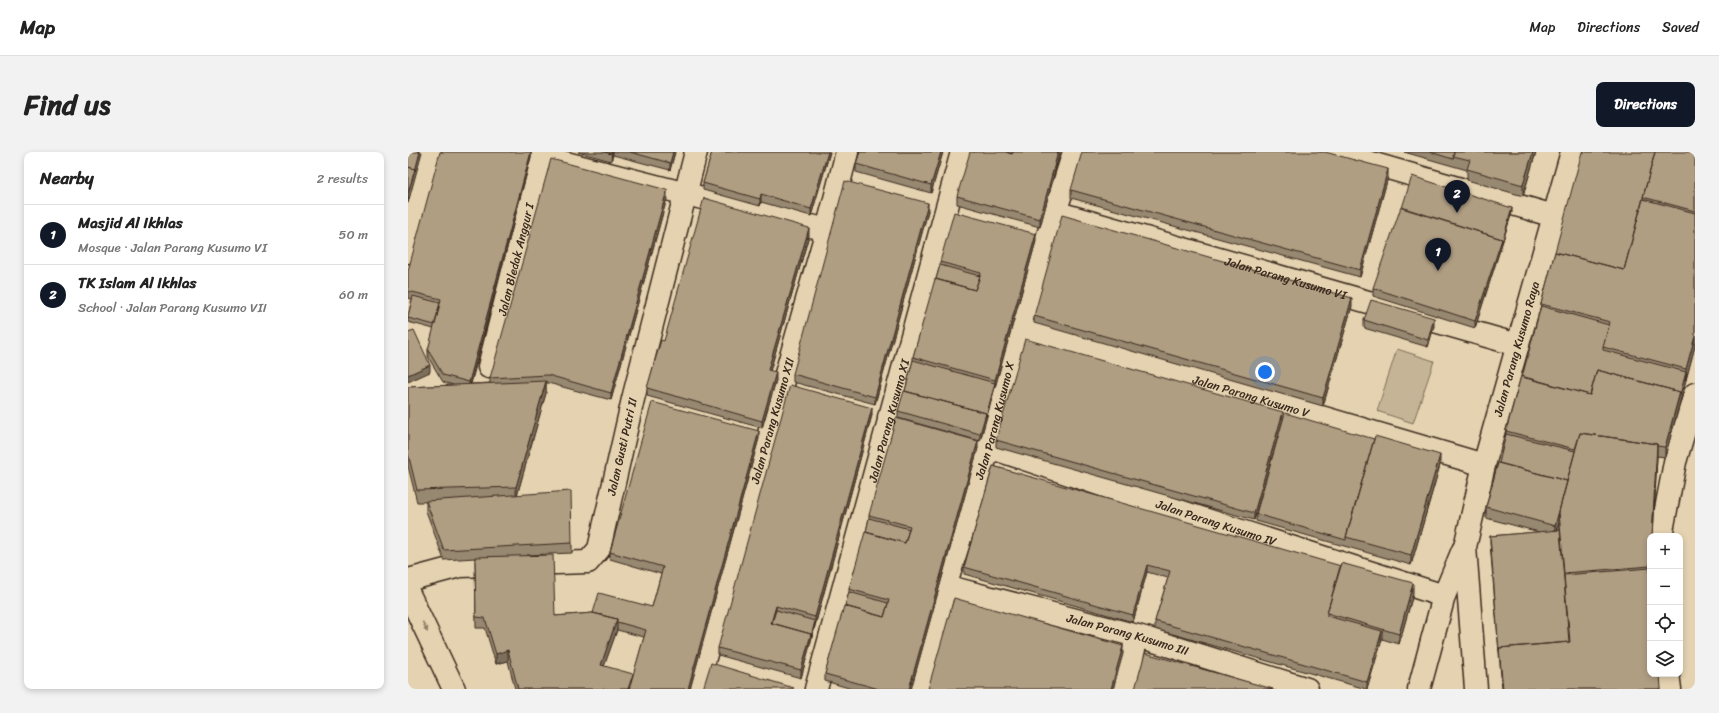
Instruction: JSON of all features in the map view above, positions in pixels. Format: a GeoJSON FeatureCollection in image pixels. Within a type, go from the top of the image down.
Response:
{"type":"FeatureCollection","features":[{"type":"Feature","properties":{"kind":"street"},"geometry":{"type":"LineString","coordinates":[[408,252],[430,152]]}},
{"type":"Feature","properties":{"kind":"street","name":"Jalan Gusti Putri II"},"geometry":{"type":"LineString","coordinates":[[408,580],[460,566],[588,562],[599,549],[633,399],[696,152]]}},
{"type":"Feature","properties":{"kind":"street","name":"Jalan Parang Kusumo XII"},"geometry":{"type":"LineString","coordinates":[[696,689],[827,230],[846,188],[847,152]]}},
{"type":"Feature","properties":{"kind":"street","name":"Jalan Parang Kusumo XI"},"geometry":{"type":"LineString","coordinates":[[816,689],[962,152]]}},
{"type":"Feature","properties":{"kind":"street","name":"Jalan Parang Kusumo X"},"geometry":{"type":"LineString","coordinates":[[920,689],[945,586],[989,447],[1019,328],[1074,152]]}},
{"type":"Feature","properties":{"kind":"street"},"geometry":{"type":"LineString","coordinates":[[1334,152],[1554,216]]}},
{"type":"Feature","properties":{"kind":"street","name":"Jalan Parang Kusumo Raya"},"geometry":{"type":"LineString","coordinates":[[1419,689],[1444,596],[1465,547],[1484,466],[1572,152]]}},
{"type":"Feature","properties":{"kind":"street"},"geometry":{"type":"LineString","coordinates":[[536,154],[827,230]]}},
{"type":"Feature","properties":{"kind":"street","name":"Jalan Bledak Anggur I"},"geometry":{"type":"LineString","coordinates":[[489,367],[536,154]]}},
{"type":"Feature","properties":{"kind":"street"},"geometry":{"type":"LineString","coordinates":[[922,208],[967,220]]}},
{"type":"Feature","properties":{"kind":"street","name":"Jalan Parang Kusumo VI"},"geometry":{"type":"LineString","coordinates":[[1055,212],[1518,345]]}},
{"type":"Feature","properties":{"kind":"street"},"geometry":{"type":"LineString","coordinates":[[1025,234],[1047,239]]}},
{"type":"Feature","properties":{"kind":"street","name":"Jalan Parang Kusumo V"},"geometry":{"type":"LineString","coordinates":[[1019,328],[1484,466]]}},
{"type":"Feature","properties":{"kind":"street"},"geometry":{"type":"LineString","coordinates":[[1662,533],[1675,462],[1695,394]]}},
{"type":"Feature","properties":{"kind":"street"},"geometry":{"type":"LineString","coordinates":[[633,399],[656,405]]}},
{"type":"Feature","properties":{"kind":"street","name":"Jalan Parang Kusumo IV"},"geometry":{"type":"LineString","coordinates":[[889,417],[989,447],[1191,516],[1444,596]]}},
{"type":"Feature","properties":{"kind":"street"},"geometry":{"type":"LineString","coordinates":[[746,430],[768,436]]}},
{"type":"Feature","properties":{"kind":"street","name":"Jalan Parang Kusumo Raya"},"geometry":{"type":"LineString","coordinates":[[1465,547],[1476,689]]}},
{"type":"Feature","properties":{"kind":"street","name":"Jalan Parang Kusumo III"},"geometry":{"type":"LineString","coordinates":[[945,586],[1137,636],[1308,689]]}},
{"type":"Feature","properties":{"kind":"street"},"geometry":{"type":"LineString","coordinates":[[408,592],[454,689]]}},
{"type":"Feature","properties":{"kind":"street"},"geometry":{"type":"LineString","coordinates":[[1125,689],[1137,636]]}},
{"type":"Feature","properties":{"kind":"street"},"geometry":{"type":"LineString","coordinates":[[702,665],[725,671]]}},
{"type":"Feature","properties":{"kind":"street"},"geometry":{"type":"LineString","coordinates":[[1668,677],[1670,689]]}},
{"type":"Feature","properties":{"kind":"shaded area"},"geometry":{"type":"Polygon","coordinates":[[[1397,349],[1434,361],[1413,423],[1377,411],[1397,349]]]}},
{"type":"Feature","properties":{"kind":"building"},"geometry":{"type":"Polygon","coordinates":[[[408,152],[420,152],[415,171],[415,169],[408,167],[408,152]]]}},
{"type":"Feature","properties":{"kind":"building"},"geometry":{"type":"Polygon","coordinates":[[[440,152],[531,152],[469,382],[443,375],[428,350],[441,299],[408,291],[408,271],[440,152]]]}},
{"type":"Feature","properties":{"kind":"building"},"geometry":{"type":"Polygon","coordinates":[[[630,152],[673,152],[670,163],[630,152]]]}},
{"type":"Feature","properties":{"kind":"building"},"geometry":{"type":"Polygon","coordinates":[[[712,152],[828,152],[811,209],[761,194],[760,199],[703,183],[712,152]]]}},
{"type":"Feature","properties":{"kind":"building"},"geometry":{"type":"Polygon","coordinates":[[[860,152],[941,152],[931,185],[856,164],[860,152]]]}},
{"type":"Feature","properties":{"kind":"building"},"geometry":{"type":"Polygon","coordinates":[[[970,152],[1006,152],[1012,154],[1013,152],[1058,152],[1040,219],[957,196],[970,152]]]}},
{"type":"Feature","properties":{"kind":"building"},"geometry":{"type":"Polygon","coordinates":[[[1082,152],[1325,152],[1388,169],[1360,270],[1071,190],[1082,152]]]}},
{"type":"Feature","properties":{"kind":"building"},"geometry":{"type":"Polygon","coordinates":[[[1430,152],[1454,152],[1453,159],[1430,152]]]}},
{"type":"Feature","properties":{"kind":"building"},"geometry":{"type":"Polygon","coordinates":[[[1454,152],[1533,152],[1523,185],[1467,169],[1470,160],[1453,156],[1454,152]]]}},
{"type":"Feature","properties":{"kind":"building"},"geometry":{"type":"Polygon","coordinates":[[[1582,152],[1655,152],[1624,270],[1555,252],[1582,152]]]}},
{"type":"Feature","properties":{"kind":"building"},"geometry":{"type":"Polygon","coordinates":[[[1655,152],[1695,152],[1695,211],[1643,197],[1655,152]]]}},
{"type":"Feature","properties":{"kind":"building"},"geometry":{"type":"Polygon","coordinates":[[[551,159],[667,190],[611,393],[548,375],[490,378],[551,159]]]}},
{"type":"Feature","properties":{"kind":"building"},"geometry":{"type":"Polygon","coordinates":[[[408,167],[415,169],[408,193],[408,167]]]}},
{"type":"Feature","properties":{"kind":"building"},"geometry":{"type":"Polygon","coordinates":[[[1412,176],[1512,208],[1502,243],[1502,239],[1402,208],[1412,176]]]}},
{"type":"Feature","properties":{"kind":"building"},"geometry":{"type":"Polygon","coordinates":[[[845,181],[928,203],[875,397],[793,374],[845,181]]]}},
{"type":"Feature","properties":{"kind":"building"},"geometry":{"type":"Polygon","coordinates":[[[704,198],[809,228],[768,370],[776,372],[762,421],[647,388],[661,340],[664,341],[704,198]]]}},
{"type":"Feature","properties":{"kind":"building"},"geometry":{"type":"Polygon","coordinates":[[[1643,199],[1695,213],[1695,336],[1686,369],[1603,347],[1610,322],[1541,304],[1555,252],[1624,270],[1643,199]]]}},
{"type":"Feature","properties":{"kind":"building"},"geometry":{"type":"Polygon","coordinates":[[[1401,207],[1502,239],[1475,321],[1373,288],[1401,207]]]}},
{"type":"Feature","properties":{"kind":"building"},"geometry":{"type":"Polygon","coordinates":[[[954,212],[1036,234],[995,380],[913,357],[935,279],[975,290],[981,273],[940,262],[954,212]]]}},
{"type":"Feature","properties":{"kind":"building"},"geometry":{"type":"Polygon","coordinates":[[[1062,215],[1352,298],[1323,398],[1034,316],[1062,215]]]}},
{"type":"Feature","properties":{"kind":"building"},"geometry":{"type":"Polygon","coordinates":[[[940,265],[980,276],[975,290],[936,279],[940,265]]]}},
{"type":"Feature","properties":{"kind":"building"},"geometry":{"type":"Polygon","coordinates":[[[413,296],[440,303],[435,325],[408,318],[413,296]]]}},
{"type":"Feature","properties":{"kind":"building"},"geometry":{"type":"Polygon","coordinates":[[[1371,300],[1434,318],[1428,340],[1364,320],[1371,300]]]}},
{"type":"Feature","properties":{"kind":"building"},"geometry":{"type":"Polygon","coordinates":[[[1541,306],[1609,325],[1603,350],[1686,372],[1680,395],[1680,392],[1597,370],[1590,395],[1522,377],[1541,306]]]}},
{"type":"Feature","properties":{"kind":"building"},"geometry":{"type":"Polygon","coordinates":[[[414,330],[430,365],[408,375],[408,332],[414,330]]]}},
{"type":"Feature","properties":{"kind":"building"},"geometry":{"type":"Polygon","coordinates":[[[1025,339],[1283,412],[1254,513],[996,440],[1025,339]]]}},
{"type":"Feature","properties":{"kind":"building"},"geometry":{"type":"Polygon","coordinates":[[[913,360],[995,383],[986,417],[986,413],[905,391],[913,360]]]}},
{"type":"Feature","properties":{"kind":"building"},"geometry":{"type":"Polygon","coordinates":[[[1597,370],[1680,392],[1665,447],[1657,446],[1657,444],[1580,433],[1575,449],[1506,431],[1521,376],[1590,395],[1597,370]]]}},
{"type":"Feature","properties":{"kind":"building"},"geometry":{"type":"Polygon","coordinates":[[[546,381],[516,487],[417,490],[408,453],[408,387],[546,381]]]}},
{"type":"Feature","properties":{"kind":"building"},"geometry":{"type":"Polygon","coordinates":[[[790,385],[872,408],[815,617],[776,606],[771,623],[811,634],[801,670],[718,648],[790,385]]]}},
{"type":"Feature","properties":{"kind":"building"},"geometry":{"type":"Polygon","coordinates":[[[904,391],[986,413],[980,434],[898,411],[904,391]]]}},
{"type":"Feature","properties":{"kind":"building"},"geometry":{"type":"Polygon","coordinates":[[[652,402],[759,431],[688,689],[629,689],[646,630],[617,622],[617,619],[593,613],[599,593],[652,607],[663,567],[610,552],[652,402]]]}},
{"type":"Feature","properties":{"kind":"building"},"geometry":{"type":"Polygon","coordinates":[[[1285,413],[1374,439],[1346,540],[1256,514],[1285,413]]]}},
{"type":"Feature","properties":{"kind":"building"},"geometry":{"type":"Polygon","coordinates":[[[896,418],[978,441],[909,689],[879,689],[825,674],[844,606],[884,617],[889,600],[849,589],[865,532],[905,543],[910,526],[869,515],[896,418]]]}},
{"type":"Feature","properties":{"kind":"building"},"geometry":{"type":"Polygon","coordinates":[[[1580,433],[1657,444],[1652,533],[1647,533],[1647,566],[1564,573],[1559,512],[1580,433]]]}},
{"type":"Feature","properties":{"kind":"building"},"geometry":{"type":"Polygon","coordinates":[[[1506,434],[1575,451],[1567,481],[1499,463],[1506,434]]]}},
{"type":"Feature","properties":{"kind":"building"},"geometry":{"type":"Polygon","coordinates":[[[1375,436],[1440,455],[1411,555],[1346,537],[1375,436]]]}},
{"type":"Feature","properties":{"kind":"building"},"geometry":{"type":"Polygon","coordinates":[[[1498,463],[1567,481],[1555,526],[1486,507],[1498,463]]]}},
{"type":"Feature","properties":{"kind":"building"},"geometry":{"type":"Polygon","coordinates":[[[993,466],[1341,566],[1327,616],[1382,631],[1367,682],[1155,621],[1170,571],[1147,565],[1133,615],[964,567],[993,466]]]}},
{"type":"Feature","properties":{"kind":"building"},"geometry":{"type":"Polygon","coordinates":[[[571,491],[572,543],[444,550],[426,501],[571,491]]]}},
{"type":"Feature","properties":{"kind":"building"},"geometry":{"type":"Polygon","coordinates":[[[869,518],[909,529],[905,543],[866,532],[869,518]]]}},
{"type":"Feature","properties":{"kind":"building"},"geometry":{"type":"Polygon","coordinates":[[[1560,530],[1569,642],[1499,648],[1499,651],[1490,536],[1560,530]]]}},
{"type":"Feature","properties":{"kind":"building"},"geometry":{"type":"Polygon","coordinates":[[[553,555],[555,616],[593,613],[617,619],[601,665],[633,674],[628,689],[518,689],[508,650],[496,654],[485,618],[476,617],[475,557],[553,555]]]}},
{"type":"Feature","properties":{"kind":"building"},"geometry":{"type":"Polygon","coordinates":[[[1341,563],[1413,583],[1399,634],[1327,613],[1341,563]]]}},
{"type":"Feature","properties":{"kind":"building"},"geometry":{"type":"Polygon","coordinates":[[[1647,568],[1647,677],[1660,677],[1661,689],[1503,689],[1499,648],[1570,642],[1564,575],[1647,568]]]}},
{"type":"Feature","properties":{"kind":"building"},"geometry":{"type":"Polygon","coordinates":[[[849,592],[888,603],[884,617],[845,606],[849,592]]]}},
{"type":"Feature","properties":{"kind":"building"},"geometry":{"type":"Polygon","coordinates":[[[954,598],[1123,646],[1111,689],[928,689],[954,598]]]}},
{"type":"Feature","properties":{"kind":"building"},"geometry":{"type":"Polygon","coordinates":[[[776,610],[815,621],[811,637],[811,634],[772,623],[776,610]]]}},
{"type":"Feature","properties":{"kind":"building"},"geometry":{"type":"Polygon","coordinates":[[[1145,653],[1273,689],[1135,689],[1145,653]]]}},
{"type":"Feature","properties":{"kind":"building"},"geometry":{"type":"Polygon","coordinates":[[[711,663],[794,688],[703,689],[711,663]]]}},
{"type":"Feature","properties":{"kind":"place","name":"TK Islam Al Ikhlas"},"geometry":{"type":"Point","coordinates":[1457,213]}},
{"type":"Feature","properties":{"kind":"place","name":"Masjid Al Ikhlas"},"geometry":{"type":"Point","coordinates":[1438,271]}}]}
